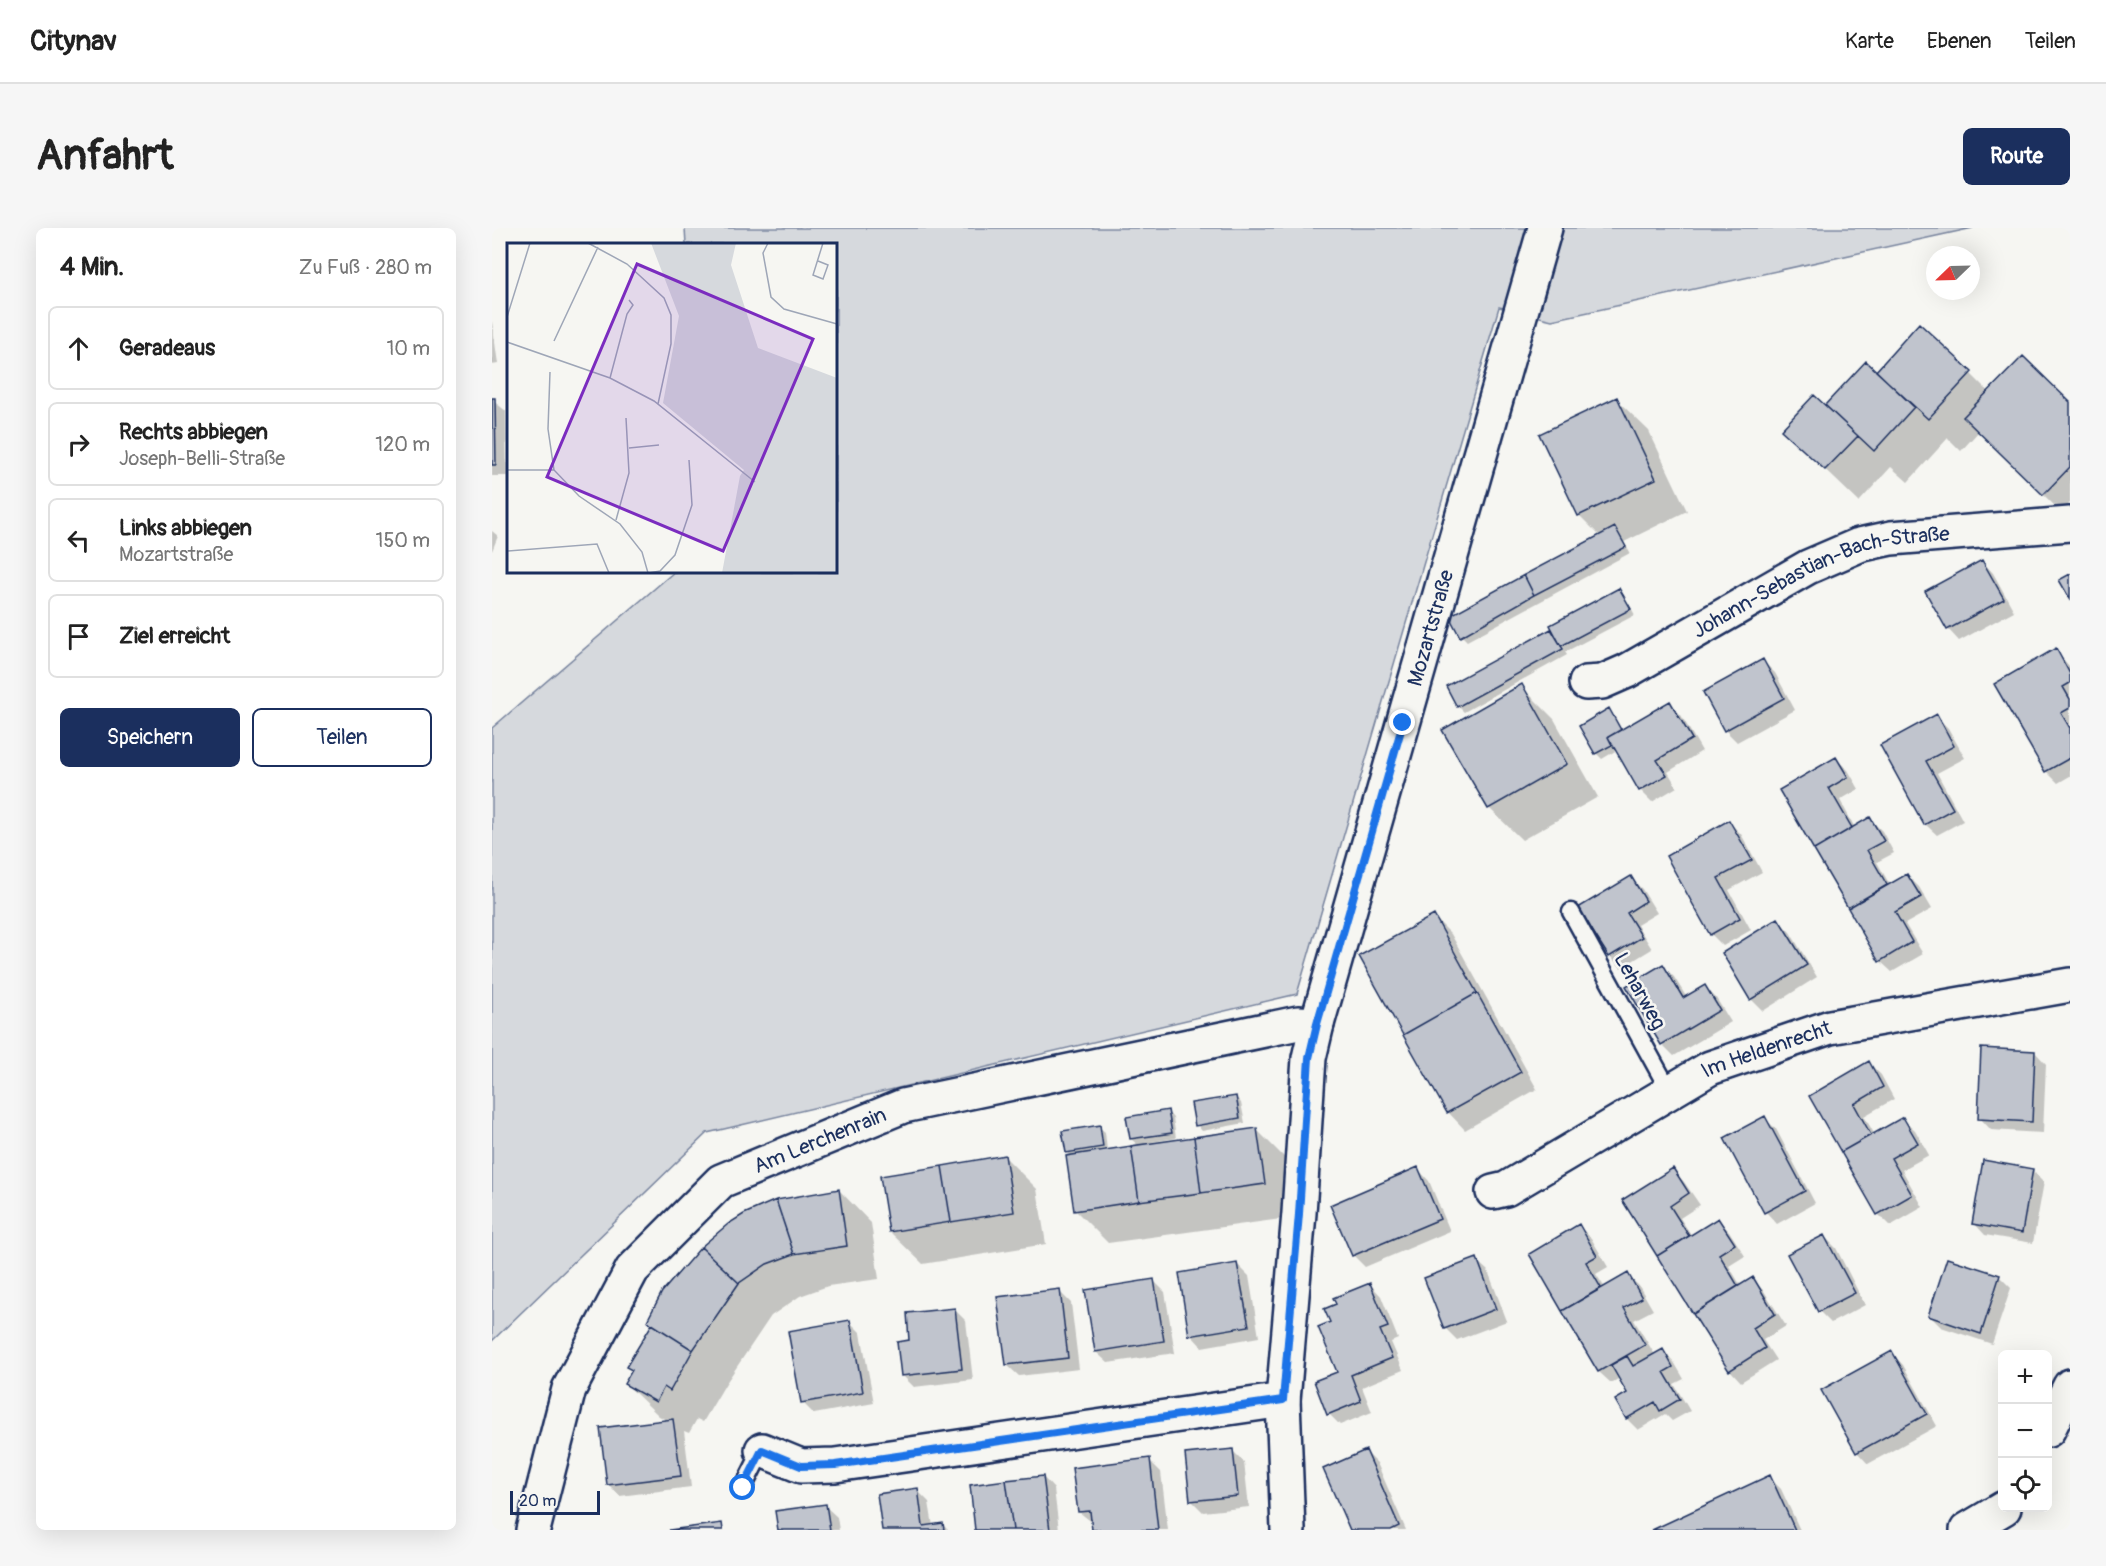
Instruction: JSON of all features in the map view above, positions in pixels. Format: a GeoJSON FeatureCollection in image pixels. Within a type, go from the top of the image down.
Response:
{"type":"FeatureCollection","features":[{"type":"Feature","properties":{"kind":"street","name":"Mozartstraße"},"geometry":{"type":"LineString","coordinates":[[1288,1530],[1283,1400],[1299,1214],[1309,1058],[1545,228]]}},
{"type":"Feature","properties":{"kind":"street","name":"Johann-Sebastian-Bach-Straße"},"geometry":{"type":"LineString","coordinates":[[1586,683],[1602,682],[1627,671],[1808,567],[1859,545],[1891,538],[2070,524]]}},
{"type":"Feature","properties":{"kind":"street","name":"Im Heldenrecht"},"geometry":{"type":"LineString","coordinates":[[1492,1192],[1506,1190],[1710,1068],[1830,1027],[2070,985]]}},
{"type":"Feature","properties":{"kind":"street","name":"Am Lerchenrain"},"geometry":{"type":"LineString","coordinates":[[533,1530],[569,1389],[632,1270],[721,1181],[903,1106],[1298,1023],[1317,1024]]}},
{"type":"Feature","properties":{"kind":"street"},"geometry":{"type":"LineString","coordinates":[[2052,1422],[2070,1386]]}},
{"type":"Feature","properties":{"kind":"street"},"geometry":{"type":"LineString","coordinates":[[762,1450],[801,1466],[835,1465],[1283,1400]]}},
{"type":"Feature","properties":{"kind":"street"},"geometry":{"type":"LineString","coordinates":[[1967,1530],[1999,1512]]}},
{"type":"Feature","properties":{"kind":"street"},"geometry":{"type":"LineString","coordinates":[[2008,1512],[2018,1530]]}},
{"type":"Feature","properties":{"kind":"lane","name":"Leharweg"},"geometry":{"type":"LineString","coordinates":[[1572,912],[1670,1092]]}},
{"type":"Feature","properties":{"kind":"lane"},"geometry":{"type":"LineString","coordinates":[[743,1488],[762,1450]]}},
{"type":"Feature","properties":{"kind":"shaded area"},"geometry":{"type":"Polygon","coordinates":[[[685,228],[1973,228],[1552,320],[1499,307],[1297,994],[707,1133],[492,1341],[492,728],[673,573],[837,573],[837,243],[686,243],[685,228]]]}},
{"type":"Feature","properties":{"kind":"building"},"geometry":{"type":"Polygon","coordinates":[[[1919,323],[1972,372],[1928,419],[1876,371],[1919,323]]]}},
{"type":"Feature","properties":{"kind":"building"},"geometry":{"type":"Polygon","coordinates":[[[2023,356],[2070,402],[2070,467],[2043,495],[1963,417],[2023,356]]]}},
{"type":"Feature","properties":{"kind":"building"},"geometry":{"type":"Polygon","coordinates":[[[1866,361],[1914,407],[1874,451],[1825,405],[1866,361]]]}},
{"type":"Feature","properties":{"kind":"building"},"geometry":{"type":"Polygon","coordinates":[[[1814,395],[1858,436],[1825,470],[1781,430],[1814,395]]]}},
{"type":"Feature","properties":{"kind":"building"},"geometry":{"type":"Polygon","coordinates":[[[1617,397],[1656,479],[1578,516],[1539,434],[1617,397]]]}},
{"type":"Feature","properties":{"kind":"building"},"geometry":{"type":"Polygon","coordinates":[[[492,398],[495,398],[496,465],[492,465],[492,398]]]}},
{"type":"Feature","properties":{"kind":"building"},"geometry":{"type":"Polygon","coordinates":[[[1615,527],[1626,547],[1534,595],[1524,575],[1615,527]]]}},
{"type":"Feature","properties":{"kind":"building"},"geometry":{"type":"Polygon","coordinates":[[[1982,560],[2004,599],[1947,630],[1925,591],[1982,560]]]}},
{"type":"Feature","properties":{"kind":"building"},"geometry":{"type":"Polygon","coordinates":[[[2070,574],[2070,599],[2059,580],[2070,574]]]}},
{"type":"Feature","properties":{"kind":"building"},"geometry":{"type":"Polygon","coordinates":[[[1524,575],[1534,595],[1460,637],[1449,616],[1524,575]]]}},
{"type":"Feature","properties":{"kind":"building"},"geometry":{"type":"Polygon","coordinates":[[[1619,588],[1631,609],[1561,646],[1550,625],[1619,588]]]}},
{"type":"Feature","properties":{"kind":"building"},"geometry":{"type":"Polygon","coordinates":[[[1551,629],[1563,649],[1457,707],[1446,686],[1551,629]]]}},
{"type":"Feature","properties":{"kind":"building"},"geometry":{"type":"Polygon","coordinates":[[[2056,648],[2070,674],[2070,683],[2063,687],[2070,699],[2070,708],[2061,713],[2070,728],[2070,758],[2045,772],[1994,684],[2056,648]]]}},
{"type":"Feature","properties":{"kind":"building"},"geometry":{"type":"Polygon","coordinates":[[[1763,659],[1784,698],[1724,731],[1703,692],[1763,659]]]}},
{"type":"Feature","properties":{"kind":"building"},"geometry":{"type":"Polygon","coordinates":[[[1522,684],[1567,764],[1488,809],[1442,730],[1522,684]]]}},
{"type":"Feature","properties":{"kind":"building"},"geometry":{"type":"Polygon","coordinates":[[[1670,701],[1692,739],[1657,760],[1667,775],[1639,791],[1608,737],[1670,701]]]}},
{"type":"Feature","properties":{"kind":"building"},"geometry":{"type":"Polygon","coordinates":[[[1609,708],[1621,730],[1608,737],[1612,745],[1595,754],[1579,726],[1609,708]]]}},
{"type":"Feature","properties":{"kind":"building"},"geometry":{"type":"Polygon","coordinates":[[[1937,714],[1954,746],[1926,761],[1953,809],[1924,825],[1880,745],[1937,714]]]}},
{"type":"Feature","properties":{"kind":"building"},"geometry":{"type":"Polygon","coordinates":[[[1836,757],[1848,777],[1829,788],[1852,828],[1814,850],[1779,790],[1836,757]]]}},
{"type":"Feature","properties":{"kind":"building"},"geometry":{"type":"Polygon","coordinates":[[[1870,817],[1884,841],[1867,850],[1887,885],[1848,908],[1814,850],[1870,817]]]}},
{"type":"Feature","properties":{"kind":"building"},"geometry":{"type":"Polygon","coordinates":[[[1729,820],[1752,860],[1718,878],[1740,918],[1710,935],[1666,856],[1729,820]]]}},
{"type":"Feature","properties":{"kind":"building"},"geometry":{"type":"Polygon","coordinates":[[[1907,874],[1921,897],[1895,912],[1912,942],[1879,962],[1848,908],[1907,874]]]}},
{"type":"Feature","properties":{"kind":"building"},"geometry":{"type":"Polygon","coordinates":[[[1631,876],[1646,901],[1627,913],[1642,937],[1609,957],[1578,908],[1631,876]]]}},
{"type":"Feature","properties":{"kind":"building"},"geometry":{"type":"Polygon","coordinates":[[[1434,915],[1477,993],[1403,1035],[1359,956],[1434,915]]]}},
{"type":"Feature","properties":{"kind":"building"},"geometry":{"type":"Polygon","coordinates":[[[1778,918],[1807,965],[1750,1000],[1722,953],[1778,918]]]}},
{"type":"Feature","properties":{"kind":"building"},"geometry":{"type":"Polygon","coordinates":[[[1663,964],[1683,998],[1705,985],[1720,1010],[1661,1045],[1626,986],[1663,964]]]}},
{"type":"Feature","properties":{"kind":"building"},"geometry":{"type":"Polygon","coordinates":[[[1477,993],[1521,1072],[1447,1113],[1403,1035],[1477,993]]]}},
{"type":"Feature","properties":{"kind":"building"},"geometry":{"type":"Polygon","coordinates":[[[1981,1048],[2035,1051],[2032,1122],[1978,1119],[1981,1048]]]}},
{"type":"Feature","properties":{"kind":"building"},"geometry":{"type":"Polygon","coordinates":[[[1869,1061],[1883,1087],[1854,1104],[1871,1135],[1841,1152],[1809,1096],[1869,1061]]]}},
{"type":"Feature","properties":{"kind":"building"},"geometry":{"type":"Polygon","coordinates":[[[1236,1096],[1240,1118],[1195,1126],[1191,1103],[1236,1096]]]}},
{"type":"Feature","properties":{"kind":"building"},"geometry":{"type":"Polygon","coordinates":[[[1168,1110],[1172,1133],[1130,1139],[1126,1117],[1168,1110]]]}},
{"type":"Feature","properties":{"kind":"building"},"geometry":{"type":"Polygon","coordinates":[[[1765,1116],[1805,1191],[1764,1213],[1724,1138],[1765,1116]]]}},
{"type":"Feature","properties":{"kind":"building"},"geometry":{"type":"Polygon","coordinates":[[[1903,1117],[1918,1143],[1891,1158],[1912,1195],[1877,1215],[1841,1152],[1903,1117]]]}},
{"type":"Feature","properties":{"kind":"building"},"geometry":{"type":"Polygon","coordinates":[[[1100,1125],[1103,1147],[1066,1153],[1062,1131],[1100,1125]]]}},
{"type":"Feature","properties":{"kind":"building"},"geometry":{"type":"Polygon","coordinates":[[[1257,1128],[1265,1184],[1201,1193],[1194,1137],[1257,1128]]]}},
{"type":"Feature","properties":{"kind":"building"},"geometry":{"type":"Polygon","coordinates":[[[1194,1137],[1201,1193],[1139,1201],[1131,1146],[1194,1137]]]}},
{"type":"Feature","properties":{"kind":"building"},"geometry":{"type":"Polygon","coordinates":[[[1131,1146],[1139,1201],[1074,1211],[1066,1156],[1131,1146]]]}},
{"type":"Feature","properties":{"kind":"building"},"geometry":{"type":"Polygon","coordinates":[[[1005,1155],[1014,1212],[951,1222],[942,1166],[1005,1155]]]}},
{"type":"Feature","properties":{"kind":"building"},"geometry":{"type":"Polygon","coordinates":[[[1983,1160],[2033,1169],[2022,1233],[1972,1224],[1983,1160]]]}},
{"type":"Feature","properties":{"kind":"building"},"geometry":{"type":"Polygon","coordinates":[[[942,1166],[951,1222],[889,1232],[880,1176],[942,1166]]]}},
{"type":"Feature","properties":{"kind":"building"},"geometry":{"type":"Polygon","coordinates":[[[1418,1167],[1440,1219],[1352,1256],[1330,1205],[1418,1167]]]}},
{"type":"Feature","properties":{"kind":"building"},"geometry":{"type":"Polygon","coordinates":[[[1673,1168],[1689,1193],[1670,1206],[1689,1236],[1657,1256],[1622,1200],[1673,1168]]]}},
{"type":"Feature","properties":{"kind":"building"},"geometry":{"type":"Polygon","coordinates":[[[839,1189],[847,1246],[794,1254],[776,1200],[839,1189]]]}},
{"type":"Feature","properties":{"kind":"building"},"geometry":{"type":"Polygon","coordinates":[[[776,1200],[794,1254],[767,1264],[739,1283],[701,1247],[728,1224],[776,1200]]]}},
{"type":"Feature","properties":{"kind":"building"},"geometry":{"type":"Polygon","coordinates":[[[1718,1218],[1735,1244],[1719,1254],[1738,1286],[1693,1314],[1657,1256],[1718,1218]]]}},
{"type":"Feature","properties":{"kind":"building"},"geometry":{"type":"Polygon","coordinates":[[[1579,1224],[1597,1256],[1586,1262],[1601,1288],[1562,1311],[1529,1254],[1579,1224]]]}},
{"type":"Feature","properties":{"kind":"building"},"geometry":{"type":"Polygon","coordinates":[[[1824,1235],[1855,1293],[1818,1312],[1787,1254],[1824,1235]]]}},
{"type":"Feature","properties":{"kind":"building"},"geometry":{"type":"Polygon","coordinates":[[[701,1247],[739,1283],[693,1350],[647,1321],[662,1292],[701,1247]]]}},
{"type":"Feature","properties":{"kind":"building"},"geometry":{"type":"Polygon","coordinates":[[[1477,1258],[1496,1309],[1444,1329],[1424,1278],[1477,1258]]]}},
{"type":"Feature","properties":{"kind":"building"},"geometry":{"type":"Polygon","coordinates":[[[1947,1258],[2000,1275],[1981,1334],[1928,1316],[1947,1258]]]}},
{"type":"Feature","properties":{"kind":"building"},"geometry":{"type":"Polygon","coordinates":[[[1237,1263],[1249,1326],[1189,1336],[1179,1273],[1237,1263]]]}},
{"type":"Feature","properties":{"kind":"building"},"geometry":{"type":"Polygon","coordinates":[[[1628,1273],[1642,1298],[1624,1308],[1645,1345],[1598,1372],[1562,1311],[1628,1273]]]}},
{"type":"Feature","properties":{"kind":"building"},"geometry":{"type":"Polygon","coordinates":[[[1753,1277],[1775,1314],[1753,1328],[1765,1348],[1729,1371],[1693,1314],[1753,1277]]]}},
{"type":"Feature","properties":{"kind":"building"},"geometry":{"type":"Polygon","coordinates":[[[1154,1279],[1164,1341],[1095,1352],[1085,1290],[1154,1279]]]}},
{"type":"Feature","properties":{"kind":"building"},"geometry":{"type":"Polygon","coordinates":[[[1370,1283],[1388,1327],[1380,1330],[1392,1358],[1351,1375],[1361,1401],[1327,1415],[1314,1381],[1337,1372],[1318,1327],[1330,1322],[1324,1309],[1336,1304],[1333,1298],[1370,1283]]]}},
{"type":"Feature","properties":{"kind":"building"},"geometry":{"type":"Polygon","coordinates":[[[1060,1289],[1068,1358],[1006,1365],[997,1297],[1060,1289]]]}},
{"type":"Feature","properties":{"kind":"building"},"geometry":{"type":"Polygon","coordinates":[[[955,1308],[962,1369],[901,1376],[897,1342],[909,1340],[907,1313],[955,1308]]]}},
{"type":"Feature","properties":{"kind":"building"},"geometry":{"type":"Polygon","coordinates":[[[850,1320],[863,1392],[801,1403],[788,1331],[850,1320]]]}},
{"type":"Feature","properties":{"kind":"building"},"geometry":{"type":"Polygon","coordinates":[[[652,1324],[693,1350],[670,1391],[664,1387],[656,1402],[624,1384],[632,1370],[626,1367],[652,1324]]]}},
{"type":"Feature","properties":{"kind":"building"},"geometry":{"type":"Polygon","coordinates":[[[1663,1349],[1673,1367],[1664,1372],[1680,1399],[1660,1411],[1655,1402],[1626,1419],[1615,1400],[1627,1393],[1611,1365],[1627,1356],[1633,1366],[1663,1349]]]}},
{"type":"Feature","properties":{"kind":"building"},"geometry":{"type":"Polygon","coordinates":[[[1892,1351],[1927,1414],[1856,1453],[1821,1390],[1892,1351]]]}},
{"type":"Feature","properties":{"kind":"building"},"geometry":{"type":"Polygon","coordinates":[[[673,1419],[681,1476],[607,1485],[600,1428],[673,1419]]]}},
{"type":"Feature","properties":{"kind":"building"},"geometry":{"type":"Polygon","coordinates":[[[1233,1449],[1238,1496],[1190,1501],[1185,1454],[1233,1449]]]}},
{"type":"Feature","properties":{"kind":"building"},"geometry":{"type":"Polygon","coordinates":[[[1366,1450],[1399,1526],[1391,1530],[1350,1530],[1323,1469],[1366,1450]]]}},
{"type":"Feature","properties":{"kind":"building"},"geometry":{"type":"Polygon","coordinates":[[[1150,1458],[1158,1530],[1092,1530],[1090,1511],[1078,1512],[1072,1468],[1150,1458]]]}},
{"type":"Feature","properties":{"kind":"building"},"geometry":{"type":"Polygon","coordinates":[[[1770,1475],[1795,1530],[1652,1530],[1770,1475]]]}},
{"type":"Feature","properties":{"kind":"building"},"geometry":{"type":"Polygon","coordinates":[[[1043,1476],[1050,1530],[1013,1530],[1006,1480],[1043,1476]]]}},
{"type":"Feature","properties":{"kind":"building"},"geometry":{"type":"Polygon","coordinates":[[[1006,1480],[1013,1530],[975,1530],[970,1485],[1006,1480]]]}},
{"type":"Feature","properties":{"kind":"building"},"geometry":{"type":"Polygon","coordinates":[[[918,1488],[923,1526],[943,1523],[944,1530],[882,1530],[877,1494],[918,1488]]]}},
{"type":"Feature","properties":{"kind":"building"},"geometry":{"type":"Polygon","coordinates":[[[826,1504],[830,1530],[778,1530],[775,1511],[826,1504]]]}},
{"type":"Feature","properties":{"kind":"building"},"geometry":{"type":"Polygon","coordinates":[[[722,1523],[723,1530],[669,1530],[722,1523]]]}},
{"type":"Feature","properties":{"kind":"route"},"geometry":{"type":"LineString","coordinates":[[743,1488],[762,1450],[801,1466],[835,1465],[1283,1400],[1299,1214],[1309,1058],[1403,723]]}}]}
